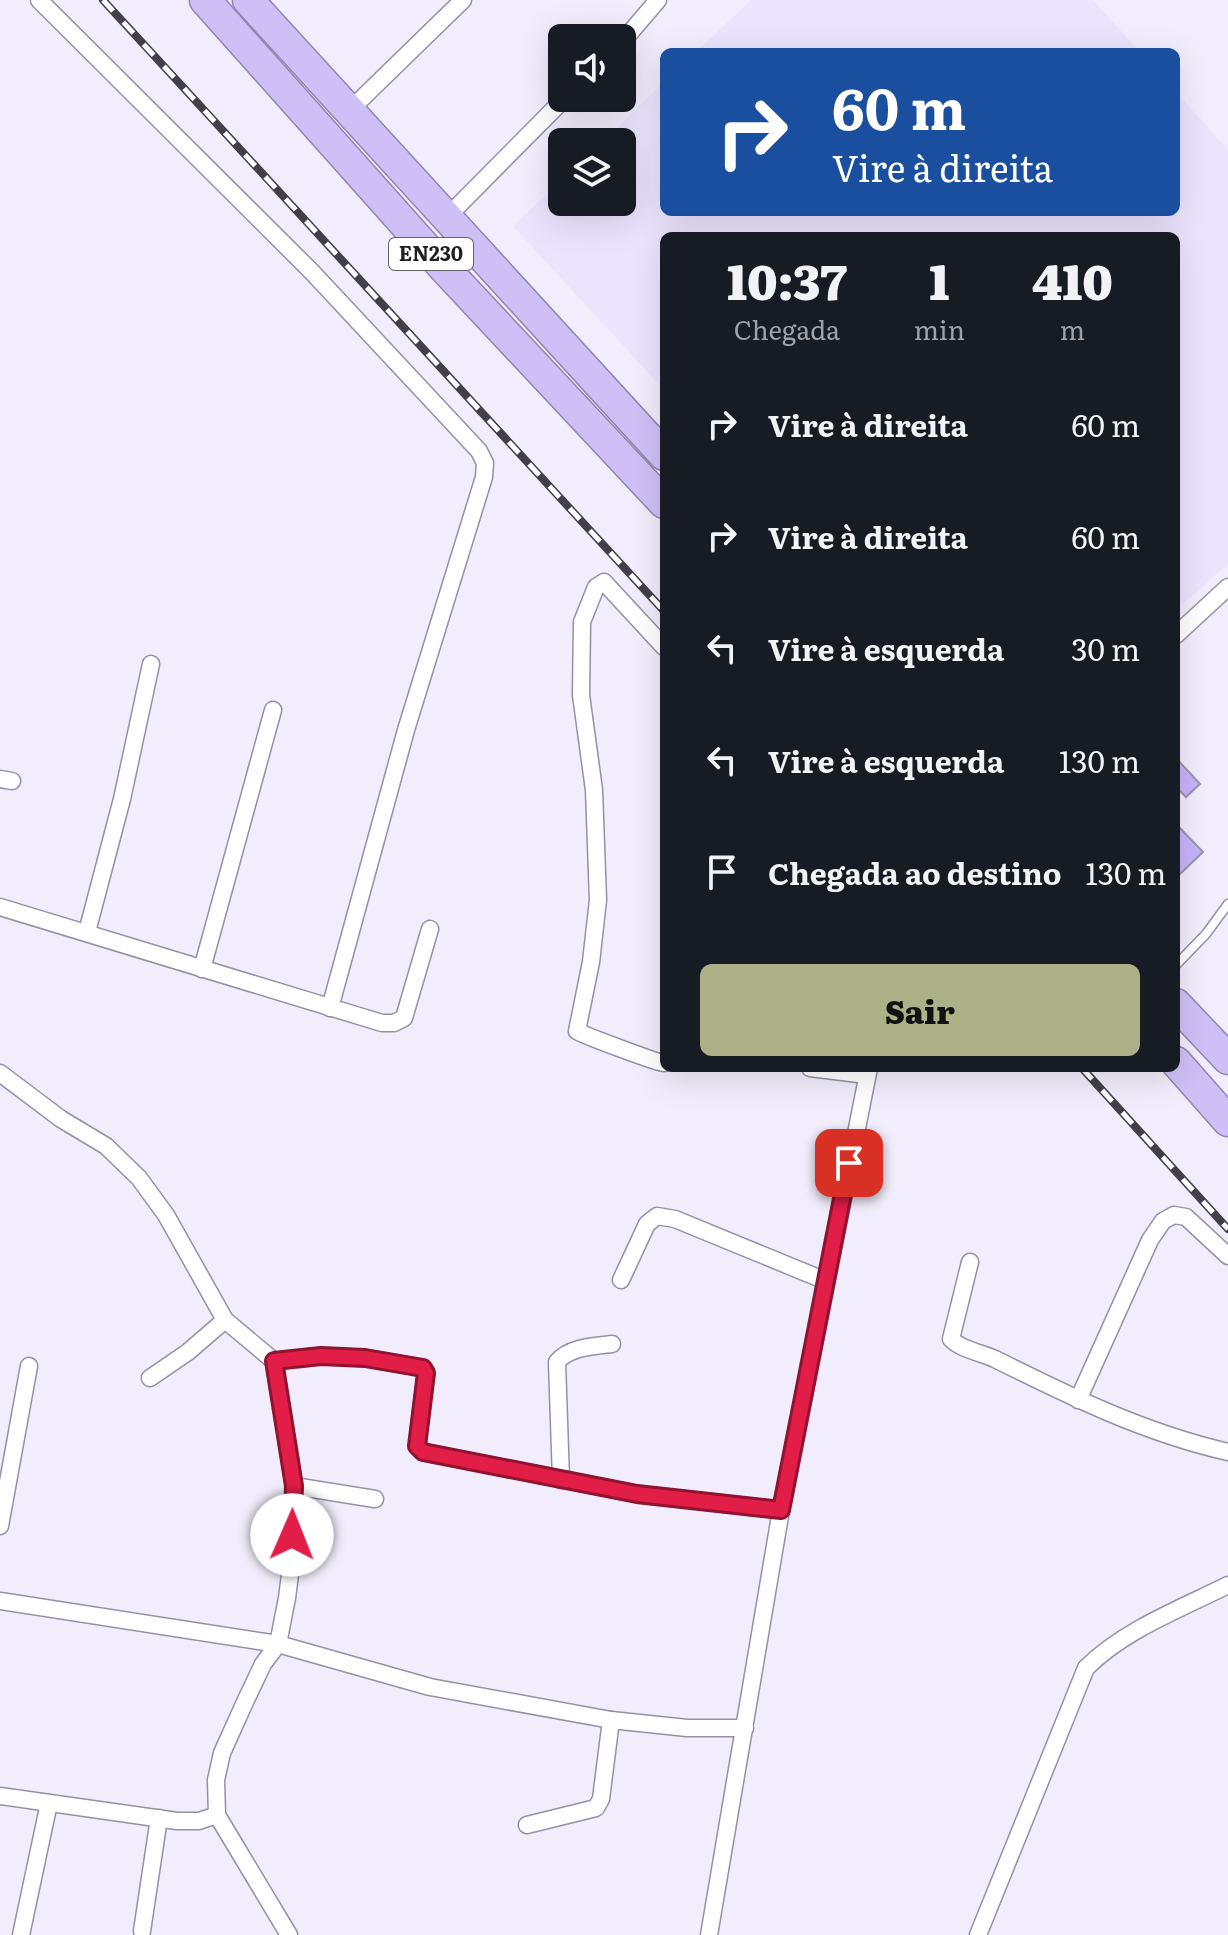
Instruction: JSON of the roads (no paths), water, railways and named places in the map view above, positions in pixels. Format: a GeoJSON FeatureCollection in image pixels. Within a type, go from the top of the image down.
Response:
{"type":"FeatureCollection","features":[{"type":"Feature","properties":{"kind":"highway","name":"EN230"},"geometry":{"type":"LineString","coordinates":[[205,0],[444,268],[660,499]]}},
{"type":"Feature","properties":{"kind":"highway","name":"EN230"},"geometry":{"type":"LineString","coordinates":[[248,0],[660,451]]}},
{"type":"Feature","properties":{"kind":"highway"},"geometry":{"type":"LineString","coordinates":[[1180,1008],[1228,1059]]}},
{"type":"Feature","properties":{"kind":"highway"},"geometry":{"type":"LineString","coordinates":[[1180,1067],[1228,1121]]}},
{"type":"Feature","properties":{"kind":"street"},"geometry":{"type":"LineString","coordinates":[[39,0],[312,272],[479,451],[485,463],[484,477],[406,730],[330,1008]]}},
{"type":"Feature","properties":{"kind":"street"},"geometry":{"type":"LineString","coordinates":[[350,110],[463,0]]}},
{"type":"Feature","properties":{"kind":"street"},"geometry":{"type":"LineString","coordinates":[[636,26],[658,0]]}},
{"type":"Feature","properties":{"kind":"street"},"geometry":{"type":"LineString","coordinates":[[447,217],[551,112]]}},
{"type":"Feature","properties":{"kind":"street"},"geometry":{"type":"LineString","coordinates":[[660,643],[604,582],[596,587],[582,622],[581,695],[594,790],[598,900],[591,962],[577,1031],[660,1063]]}},
{"type":"Feature","properties":{"kind":"street"},"geometry":{"type":"LineString","coordinates":[[1180,631],[1228,587]]}},
{"type":"Feature","properties":{"kind":"street"},"geometry":{"type":"LineString","coordinates":[[87,932],[122,799],[151,664]]}},
{"type":"Feature","properties":{"kind":"street"},"geometry":{"type":"LineString","coordinates":[[202,969],[273,710]]}},
{"type":"Feature","properties":{"kind":"street"},"geometry":{"type":"LineString","coordinates":[[0,907],[382,1023],[394,1023],[404,1018],[430,929]]}},
{"type":"Feature","properties":{"kind":"street"},"geometry":{"type":"LineString","coordinates":[[709,1935],[781,1510],[868,1072]]}},
{"type":"Feature","properties":{"kind":"street"},"geometry":{"type":"LineString","coordinates":[[0,1073],[61,1119],[106,1146],[139,1178],[166,1215],[225,1320],[274,1361],[294,1486],[292,1559],[278,1644],[263,1664],[222,1753],[216,1780],[217,1815],[289,1935]]}},
{"type":"Feature","properties":{"kind":"street"},"geometry":{"type":"LineString","coordinates":[[1078,1400],[1150,1240],[1163,1221],[1174,1215],[1186,1217],[1228,1256]]}},
{"type":"Feature","properties":{"kind":"street"},"geometry":{"type":"LineString","coordinates":[[621,1280],[647,1224],[657,1216],[675,1219],[826,1281]]}},
{"type":"Feature","properties":{"kind":"street"},"geometry":{"type":"LineString","coordinates":[[970,1262],[951,1339],[954,1343],[981,1352],[1121,1420],[1186,1443],[1228,1452]]}},
{"type":"Feature","properties":{"kind":"street"},"geometry":{"type":"LineString","coordinates":[[150,1378],[188,1352],[225,1320]]}},
{"type":"Feature","properties":{"kind":"street"},"geometry":{"type":"LineString","coordinates":[[561,1480],[557,1362],[563,1355],[589,1346],[612,1344]]}},
{"type":"Feature","properties":{"kind":"street"},"geometry":{"type":"LineString","coordinates":[[274,1361],[321,1356],[365,1358],[418,1366],[426,1373],[417,1437],[417,1446],[423,1452],[651,1496],[781,1510]]}},
{"type":"Feature","properties":{"kind":"street"},"geometry":{"type":"LineString","coordinates":[[0,1526],[29,1366]]}},
{"type":"Feature","properties":{"kind":"street"},"geometry":{"type":"LineString","coordinates":[[294,1486],[375,1499]]}},
{"type":"Feature","properties":{"kind":"street"},"geometry":{"type":"LineString","coordinates":[[978,1935],[1086,1668],[1098,1656],[1149,1624],[1228,1585]]}},
{"type":"Feature","properties":{"kind":"street"},"geometry":{"type":"LineString","coordinates":[[0,1601],[278,1644],[430,1687],[611,1720],[687,1728],[745,1728]]}},
{"type":"Feature","properties":{"kind":"street"},"geometry":{"type":"LineString","coordinates":[[527,1825],[596,1808],[601,1799],[611,1720]]}},
{"type":"Feature","properties":{"kind":"street"},"geometry":{"type":"LineString","coordinates":[[0,1796],[159,1818],[199,1821],[217,1815]]}},
{"type":"Feature","properties":{"kind":"street"},"geometry":{"type":"LineString","coordinates":[[21,1935],[49,1803]]}},
{"type":"Feature","properties":{"kind":"street"},"geometry":{"type":"LineString","coordinates":[[142,1931],[159,1818]]}},
{"type":"Feature","properties":{"kind":"lane"},"geometry":{"type":"LineString","coordinates":[[1180,961],[1206,934],[1228,904]]}},
{"type":"Feature","properties":{"kind":"railway"},"geometry":{"type":"LineString","coordinates":[[103,0],[660,607]]}},
{"type":"Feature","properties":{"kind":"railway"},"geometry":{"type":"LineString","coordinates":[[1086,1072],[1228,1229]]}}]}
